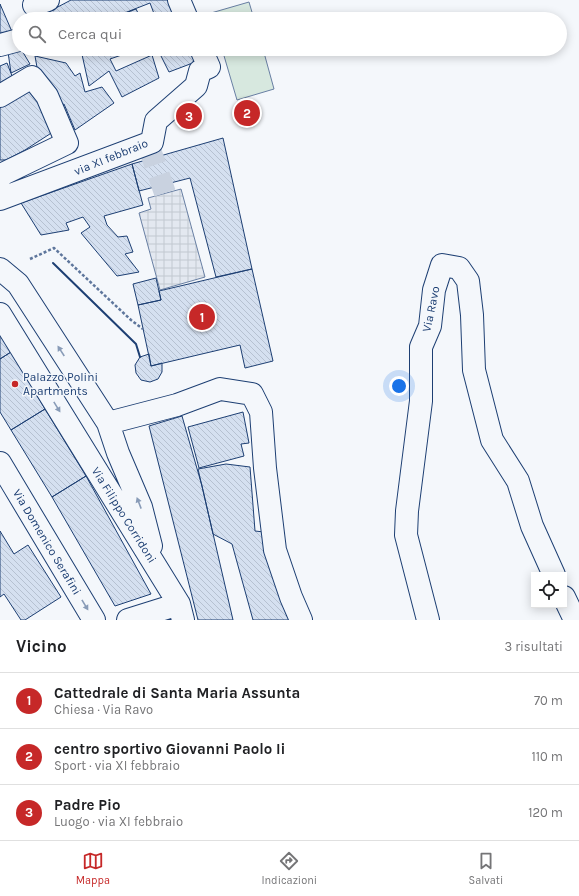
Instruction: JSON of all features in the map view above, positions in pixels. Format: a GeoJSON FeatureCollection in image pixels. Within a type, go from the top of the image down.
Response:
{"type":"FeatureCollection","features":[{"type":"Feature","properties":{"kind":"street"},"geometry":{"type":"LineString","coordinates":[[179,0],[184,12]]}},
{"type":"Feature","properties":{"kind":"street"},"geometry":{"type":"LineString","coordinates":[[0,45],[12,42]]}},
{"type":"Feature","properties":{"kind":"street","name":"via XI febbraio"},"geometry":{"type":"LineString","coordinates":[[0,199],[152,142],[156,121],[196,86],[205,58]]}},
{"type":"Feature","properties":{"kind":"street"},"geometry":{"type":"LineString","coordinates":[[0,96],[32,77],[47,96],[68,142],[5,173],[0,177]]}},
{"type":"Feature","properties":{"kind":"street","name":"Via Ravo"},"geometry":{"type":"LineString","coordinates":[[428,620],[406,535],[407,511],[421,401],[421,347],[430,326],[434,290],[442,265],[459,268],[468,280],[472,315],[474,370],[492,440],[518,481],[532,526],[553,572]]}},
{"type":"Feature","properties":{"kind":"street","name":"Via Filippo Corridoni"},"geometry":{"type":"LineString","coordinates":[[0,269],[18,284],[108,423],[118,453],[141,507],[157,568]]}},
{"type":"Feature","properties":{"kind":"street","name":"Via Filippo Corridoni"},"geometry":{"type":"LineString","coordinates":[[0,314],[157,568]]}},
{"type":"Feature","properties":{"kind":"street"},"geometry":{"type":"LineString","coordinates":[[108,423],[177,405],[220,390],[252,394],[261,412],[265,468],[275,550],[291,597],[301,620]]}},
{"type":"Feature","properties":{"kind":"street","name":"Via Domenico Serafini"},"geometry":{"type":"LineString","coordinates":[[0,463],[94,620]]}},
{"type":"Feature","properties":{"kind":"street"},"geometry":{"type":"LineString","coordinates":[[128,620],[181,612],[157,568]]}},
{"type":"Feature","properties":{"kind":"street"},"geometry":{"type":"LineString","coordinates":[[567,603],[576,620]]}},
{"type":"Feature","properties":{"kind":"path"},"geometry":{"type":"LineString","coordinates":[[30,259],[54,248],[131,320],[143,329]]}},
{"type":"Feature","properties":{"kind":"shaded area"},"geometry":{"type":"Polygon","coordinates":[[[249,2],[252,12],[214,12],[249,2]]]}},
{"type":"Feature","properties":{"kind":"shaded area"},"geometry":{"type":"Polygon","coordinates":[[[224,56],[265,56],[274,89],[237,100],[224,56]]]}},
{"type":"Feature","properties":{"kind":"shaded area"},"geometry":{"type":"Polygon","coordinates":[[[181,189],[205,277],[160,290],[139,213],[151,209],[148,198],[181,189]]]}},
{"type":"Feature","properties":{"kind":"building"},"geometry":{"type":"Polygon","coordinates":[[[71,0],[170,0],[177,12],[153,12],[150,3],[127,12],[48,12],[71,0]]]}},
{"type":"Feature","properties":{"kind":"building"},"geometry":{"type":"Polygon","coordinates":[[[0,4],[12,34],[0,36],[0,4]]]}},
{"type":"Feature","properties":{"kind":"building"},"geometry":{"type":"Polygon","coordinates":[[[136,9],[138,12],[128,12],[136,9]]]}},
{"type":"Feature","properties":{"kind":"building"},"geometry":{"type":"Polygon","coordinates":[[[12,51],[12,56],[25,56],[30,64],[11,73],[8,52],[12,51]]]}},
{"type":"Feature","properties":{"kind":"building"},"geometry":{"type":"Polygon","coordinates":[[[35,56],[66,63],[75,76],[80,73],[85,92],[102,87],[114,103],[75,130],[64,104],[58,107],[38,73],[35,56]]]}},
{"type":"Feature","properties":{"kind":"building"},"geometry":{"type":"Polygon","coordinates":[[[82,56],[119,56],[110,59],[116,71],[152,56],[159,78],[122,97],[109,71],[89,86],[82,56]]]}},
{"type":"Feature","properties":{"kind":"building"},"geometry":{"type":"Polygon","coordinates":[[[161,56],[196,56],[198,61],[169,72],[161,56]]]}},
{"type":"Feature","properties":{"kind":"building"},"geometry":{"type":"Polygon","coordinates":[[[7,63],[14,81],[0,90],[0,66],[7,63]]]}},
{"type":"Feature","properties":{"kind":"building"},"geometry":{"type":"Polygon","coordinates":[[[29,87],[56,130],[25,150],[6,160],[0,160],[0,101],[29,87]]]}},
{"type":"Feature","properties":{"kind":"building"},"geometry":{"type":"Polygon","coordinates":[[[223,138],[252,269],[216,277],[190,178],[139,191],[132,164],[223,138]]]}},
{"type":"Feature","properties":{"kind":"building"},"geometry":{"type":"Polygon","coordinates":[[[132,164],[143,205],[104,216],[107,225],[118,237],[127,236],[133,252],[125,254],[139,272],[117,276],[81,233],[90,227],[83,217],[66,223],[69,230],[41,235],[21,203],[132,164]]]}},
{"type":"Feature","properties":{"kind":"building"},"geometry":{"type":"Polygon","coordinates":[[[252,269],[273,361],[245,368],[240,345],[151,366],[138,305],[161,300],[159,291],[252,269]]]}},
{"type":"Feature","properties":{"kind":"building"},"geometry":{"type":"Polygon","coordinates":[[[156,278],[161,300],[138,305],[133,284],[156,278]]]}},
{"type":"Feature","properties":{"kind":"building"},"geometry":{"type":"Polygon","coordinates":[[[0,335],[11,352],[0,359],[0,335]]]}},
{"type":"Feature","properties":{"kind":"building","name":"Palazzo Polini Apartments"},"geometry":{"type":"Polygon","coordinates":[[[11,352],[45,409],[11,430],[0,412],[0,359],[11,352]]]}},
{"type":"Feature","properties":{"kind":"building"},"geometry":{"type":"Polygon","coordinates":[[[149,354],[151,366],[162,363],[162,372],[158,379],[150,382],[141,380],[136,373],[135,365],[140,357],[149,354]]]}},
{"type":"Feature","properties":{"kind":"building"},"geometry":{"type":"Polygon","coordinates":[[[45,409],[86,476],[52,497],[11,430],[45,409]]]}},
{"type":"Feature","properties":{"kind":"building"},"geometry":{"type":"Polygon","coordinates":[[[243,412],[249,443],[241,444],[244,456],[199,468],[188,427],[243,412]]]}},
{"type":"Feature","properties":{"kind":"building"},"geometry":{"type":"Polygon","coordinates":[[[182,416],[202,486],[233,620],[198,620],[149,426],[182,416]]]}},
{"type":"Feature","properties":{"kind":"building"},"geometry":{"type":"Polygon","coordinates":[[[226,464],[250,467],[255,531],[264,532],[293,620],[253,620],[232,544],[213,534],[198,469],[226,464]]]}},
{"type":"Feature","properties":{"kind":"building"},"geometry":{"type":"Polygon","coordinates":[[[86,476],[151,594],[115,606],[52,497],[86,476]]]}},
{"type":"Feature","properties":{"kind":"building"},"geometry":{"type":"Polygon","coordinates":[[[0,531],[14,554],[28,545],[61,597],[25,620],[21,620],[4,594],[0,597],[0,531]]]}},
{"type":"Feature","properties":{"kind":"tunnel"},"geometry":{"type":"LineString","coordinates":[[148,144],[165,193]]}},
{"type":"Feature","properties":{"kind":"wall"},"geometry":{"type":"LineString","coordinates":[[53,263],[136,344],[140,357]]}},
{"type":"Feature","properties":{"kind":"place","name":"centro sportivo Giovanni Paolo Ii"},"geometry":{"type":"Point","coordinates":[247,113]}},
{"type":"Feature","properties":{"kind":"place","name":"Padre Pio"},"geometry":{"type":"Point","coordinates":[189,116]}},
{"type":"Feature","properties":{"kind":"place","name":"Cattedrale di Santa Maria Assunta"},"geometry":{"type":"Point","coordinates":[202,317]}},
{"type":"Feature","properties":{"kind":"place","name":"Palazzo Polini Apartments"},"geometry":{"type":"Point","coordinates":[15,384]}}]}
